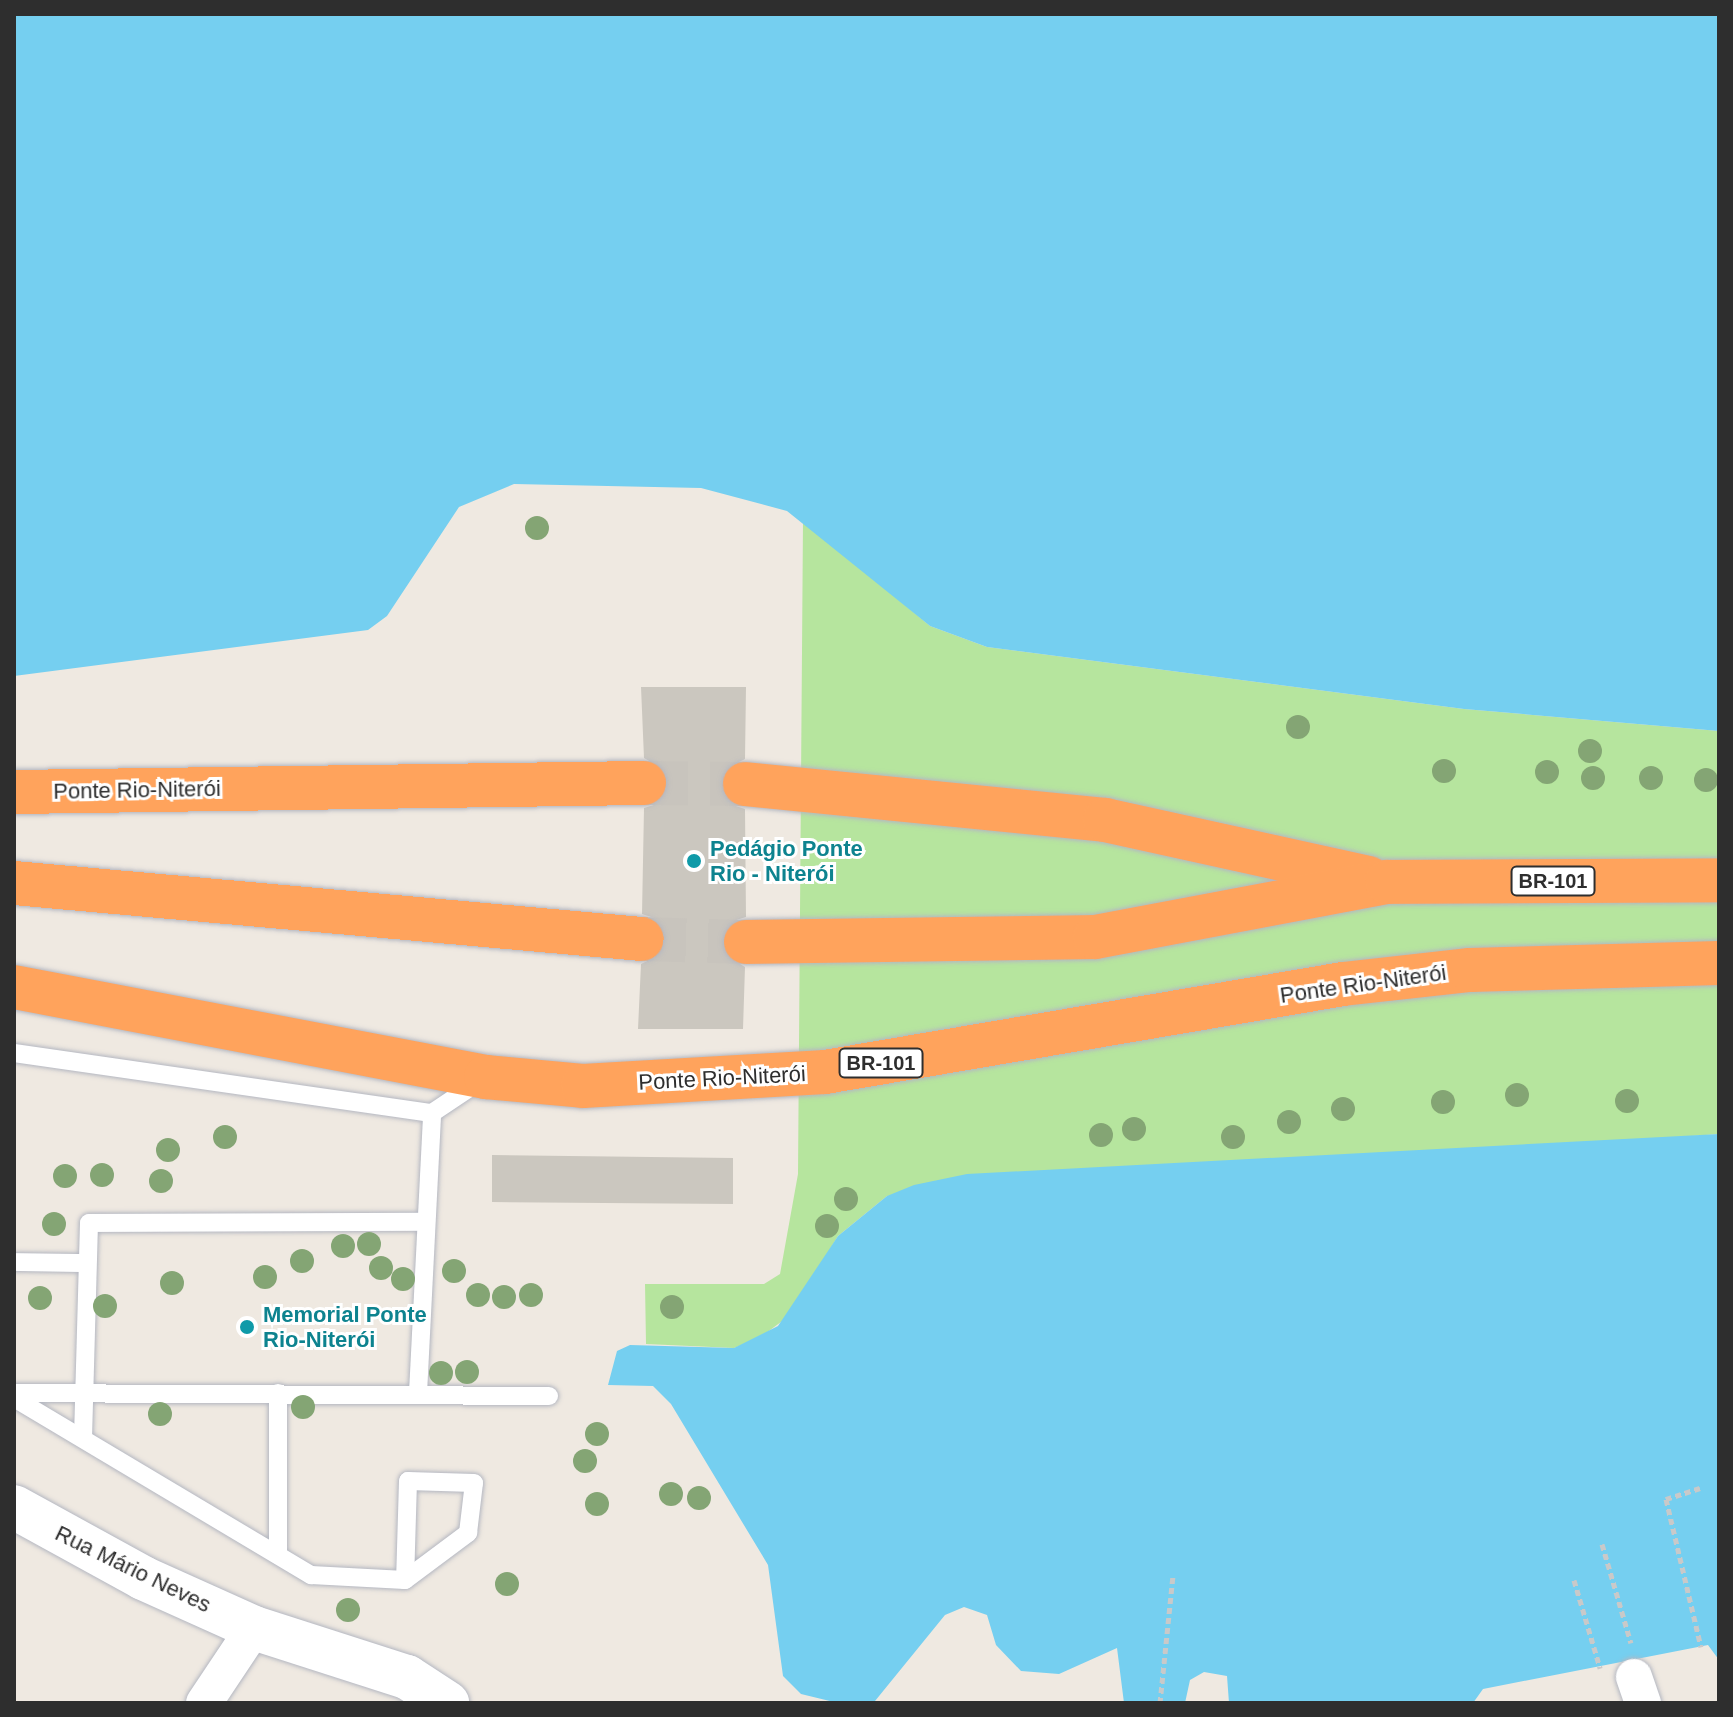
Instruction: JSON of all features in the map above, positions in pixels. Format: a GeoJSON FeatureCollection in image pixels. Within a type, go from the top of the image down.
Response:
{"type":"FeatureCollection","features":[{"type":"Feature","properties":{"kind":"highway","name":"Ponte Rio-Niterói"},"geometry":{"type":"LineString","coordinates":[[14,792],[644,783]]}},
{"type":"Feature","properties":{"kind":"highway"},"geometry":{"type":"LineString","coordinates":[[745,784],[1105,820],[1387,882]]}},
{"type":"Feature","properties":{"kind":"highway","name":"BR-101"},"geometry":{"type":"LineString","coordinates":[[746,942],[1095,937],[1387,882],[1719,880]]}},
{"type":"Feature","properties":{"kind":"highway"},"geometry":{"type":"LineString","coordinates":[[14,883],[642,939]]}},
{"type":"Feature","properties":{"kind":"highway","name":"Ponte Rio-Niterói"},"geometry":{"type":"LineString","coordinates":[[25,981],[486,1077],[583,1086],[825,1072],[1343,984],[1470,970],[1719,963]]}},
{"type":"Feature","properties":{"kind":"street","name":"Rua Mário Neves"},"geometry":{"type":"LineString","coordinates":[[14,1507],[143,1578],[254,1628],[407,1677],[447,1703]]}},
{"type":"Feature","properties":{"kind":"street"},"geometry":{"type":"LineString","coordinates":[[204,1703],[254,1628]]}},
{"type":"Feature","properties":{"kind":"lane"},"geometry":{"type":"LineString","coordinates":[[14,1053],[432,1113],[486,1077]]}},
{"type":"Feature","properties":{"kind":"lane"},"geometry":{"type":"LineString","coordinates":[[418,1393],[423,1222],[432,1113]]}},
{"type":"Feature","properties":{"kind":"lane"},"geometry":{"type":"LineString","coordinates":[[83,1438],[89,1223],[423,1222]]}},
{"type":"Feature","properties":{"kind":"lane"},"geometry":{"type":"LineString","coordinates":[[14,1262],[87,1263]]}},
{"type":"Feature","properties":{"kind":"lane"},"geometry":{"type":"LineString","coordinates":[[278,1393],[278,1555]]}},
{"type":"Feature","properties":{"kind":"lane"},"geometry":{"type":"LineString","coordinates":[[14,1395],[418,1393],[549,1396]]}},
{"type":"Feature","properties":{"kind":"lane"},"geometry":{"type":"LineString","coordinates":[[14,1395],[311,1575],[405,1580],[468,1533],[474,1483],[408,1481],[405,1580]]}},
{"type":"Feature","properties":{"kind":"path"},"geometry":{"type":"LineString","coordinates":[[1700,1488],[1666,1499],[1701,1647]]}},
{"type":"Feature","properties":{"kind":"path"},"geometry":{"type":"LineString","coordinates":[[1602,1544],[1638,1680]]}},
{"type":"Feature","properties":{"kind":"path"},"geometry":{"type":"LineString","coordinates":[[1160,1703],[1173,1576]]}},
{"type":"Feature","properties":{"kind":"path"},"geometry":{"type":"LineString","coordinates":[[1574,1580],[1600,1668]]}},
{"type":"Feature","properties":{"kind":"green space"},"geometry":{"type":"Polygon","coordinates":[[[803,520],[930,626],[987,647],[1464,709],[1719,731],[1719,1134],[887,1196],[838,1236],[789,1316],[758,1339],[734,1348],[646,1344],[645,1284],[764,1284],[780,1274],[798,1174],[803,520]]]}},
{"type":"Feature","properties":{"kind":"water"},"geometry":{"type":"Polygon","coordinates":[[[14,14],[1719,14],[1719,731],[1464,709],[987,647],[930,626],[787,511],[701,488],[514,484],[459,507],[387,616],[368,630],[14,676],[14,14]]]}},
{"type":"Feature","properties":{"kind":"water"},"geometry":{"type":"Polygon","coordinates":[[[1719,1134],[1719,1660],[1708,1645],[1483,1689],[1473,1703],[1229,1703],[1227,1676],[1204,1672],[1190,1680],[1185,1703],[1124,1703],[1117,1648],[1059,1674],[1021,1671],[996,1645],[987,1615],[964,1607],[945,1615],[875,1701],[838,1703],[801,1694],[783,1676],[768,1565],[671,1404],[653,1386],[608,1385],[617,1351],[630,1345],[734,1348],[778,1326],[838,1236],[887,1196],[914,1185],[967,1174],[1719,1134]]]}},
{"type":"Feature","properties":{"kind":"building","name":"Pedágio Ponte Rio - Niterói"},"geometry":{"type":"Polygon","coordinates":[[[641,687],[746,687],[745,759],[725,769],[720,782],[730,804],[745,809],[746,917],[733,921],[721,942],[725,955],[745,967],[743,1029],[638,1029],[641,964],[662,954],[667,940],[657,919],[642,914],[644,808],[657,804],[669,783],[665,770],[644,758],[641,687]]]}},
{"type":"Feature","properties":{"kind":"building"},"geometry":{"type":"Polygon","coordinates":[[[492,1155],[733,1158],[733,1204],[492,1202],[492,1155]]]}},
{"type":"Feature","properties":{"kind":"tunnel"},"geometry":{"type":"LineString","coordinates":[[644,783],[745,784]]}},
{"type":"Feature","properties":{"kind":"tunnel"},"geometry":{"type":"LineString","coordinates":[[642,939],[746,942]]}},
{"type":"Feature","properties":{"kind":"place","name":"Pedágio Ponte Rio - Niterói"},"geometry":{"type":"Point","coordinates":[694,861]}},
{"type":"Feature","properties":{"kind":"place","name":"Memorial Ponte Rio-Niterói"},"geometry":{"type":"Point","coordinates":[247,1327]}}]}
